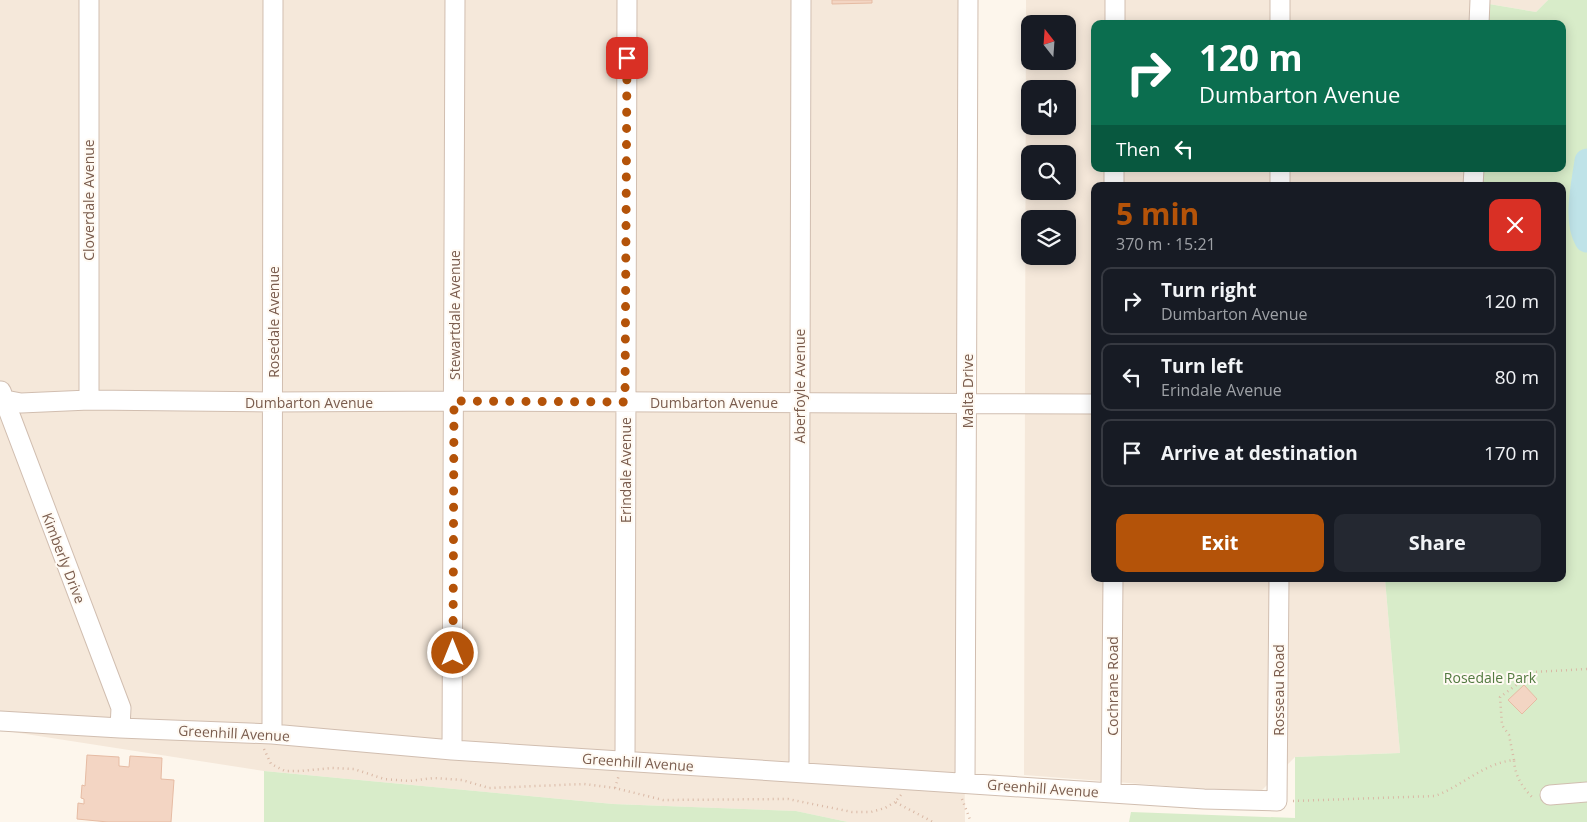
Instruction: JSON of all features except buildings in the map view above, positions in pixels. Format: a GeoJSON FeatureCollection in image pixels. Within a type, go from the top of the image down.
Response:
{"type":"FeatureCollection","features":[{"type":"Feature","properties":{"kind":"street","name":"Cloverdale Avenue"},"geometry":{"type":"LineString","coordinates":[[89,400],[90,0]]}},
{"type":"Feature","properties":{"kind":"street","name":"Rosedale Avenue"},"geometry":{"type":"LineString","coordinates":[[268,741],[274,0]]}},
{"type":"Feature","properties":{"kind":"street","name":"Stewartdale Avenue"},"geometry":{"type":"LineString","coordinates":[[452,750],[455,0]]}},
{"type":"Feature","properties":{"kind":"street","name":"Erindale Avenue"},"geometry":{"type":"LineString","coordinates":[[625,761],[627,0]]}},
{"type":"Feature","properties":{"kind":"street","name":"Aberfoyle Avenue"},"geometry":{"type":"LineString","coordinates":[[799,772],[801,0]]}},
{"type":"Feature","properties":{"kind":"street","name":"Malta Drive"},"geometry":{"type":"LineString","coordinates":[[963,789],[967,404],[968,0]]}},
{"type":"Feature","properties":{"kind":"street"},"geometry":{"type":"LineString","coordinates":[[1115,0],[1115,20]]}},
{"type":"Feature","properties":{"kind":"street"},"geometry":{"type":"LineString","coordinates":[[1280,0],[1280,20]]}},
{"type":"Feature","properties":{"kind":"street"},"geometry":{"type":"LineString","coordinates":[[1479,20],[1480,0]]}},
{"type":"Feature","properties":{"kind":"street","name":"Dumbarton Avenue"},"geometry":{"type":"LineString","coordinates":[[1,396],[21,403],[89,400],[1091,404]]}},
{"type":"Feature","properties":{"kind":"street","name":"Kimberly Drive"},"geometry":{"type":"LineString","coordinates":[[1,396],[121,708],[120,728]]}},
{"type":"Feature","properties":{"kind":"street","name":"Cochrane Road"},"geometry":{"type":"LineString","coordinates":[[1112,793],[1113,582]]}},
{"type":"Feature","properties":{"kind":"street","name":"Rosseau Road"},"geometry":{"type":"LineString","coordinates":[[1277,801],[1279,582]]}},
{"type":"Feature","properties":{"kind":"street","name":"Greenhill Avenue"},"geometry":{"type":"LineString","coordinates":[[0,721],[120,728],[268,741],[452,750],[799,772],[963,789],[1112,793],[1277,801]]}},
{"type":"Feature","properties":{"kind":"street"},"geometry":{"type":"LineString","coordinates":[[1544,799],[1587,792]]}},
{"type":"Feature","properties":{"kind":"path"},"geometry":{"type":"LineString","coordinates":[[1544,799],[1522,788],[1514,769],[1509,735],[1502,725],[1500,697],[1534,672],[1587,669]]}},
{"type":"Feature","properties":{"kind":"path"},"geometry":{"type":"LineString","coordinates":[[268,741],[271,764],[285,771],[332,768],[354,769],[384,778],[409,781],[434,778],[462,780],[489,788],[584,784],[614,788],[663,800],[788,799],[852,812],[871,812],[885,808],[895,802],[903,791]]}},
{"type":"Feature","properties":{"kind":"path"},"geometry":{"type":"LineString","coordinates":[[1277,801],[1361,800],[1434,796],[1451,790],[1487,767],[1500,762],[1514,760]]}},
{"type":"Feature","properties":{"kind":"path"},"geometry":{"type":"LineString","coordinates":[[963,789],[971,822]]}},
{"type":"Feature","properties":{"kind":"path"},"geometry":{"type":"LineString","coordinates":[[895,802],[933,822]]}},
{"type":"Feature","properties":{"kind":"shaded area"},"geometry":{"type":"Polygon","coordinates":[[[0,0],[959,0],[965,822],[848,822],[796,811],[613,804],[264,771],[0,730],[0,0]]]}},
{"type":"Feature","properties":{"kind":"shaded area"},"geometry":{"type":"Polygon","coordinates":[[[1026,0],[1548,0],[1536,12],[1489,4],[1487,20],[1091,20],[1091,172],[1483,172],[1483,182],[1091,182],[1091,582],[1385,582],[1400,753],[1295,757],[1259,793],[1024,775],[1025,265],[1076,265],[1076,210],[1025,210],[1025,200],[1076,200],[1076,145],[1026,145],[1026,135],[1076,135],[1076,80],[1026,80],[1026,70],[1076,70],[1076,15],[1026,15],[1026,0]]]}},
{"type":"Feature","properties":{"kind":"green space","name":"Rosedale Park"},"geometry":{"type":"Polygon","coordinates":[[[1548,0],[1587,0],[1587,822],[1129,822],[1131,812],[1295,818],[1295,757],[1400,753],[1385,582],[1566,582],[1566,182],[1483,182],[1483,172],[1566,172],[1566,20],[1487,20],[1489,4],[1536,12],[1548,0]]]}},
{"type":"Feature","properties":{"kind":"green space"},"geometry":{"type":"Polygon","coordinates":[[[264,771],[613,804],[796,811],[848,822],[264,822],[264,771]]]}},
{"type":"Feature","properties":{"kind":"waterway"},"geometry":{"type":"LineString","coordinates":[[1587,161],[1581,212],[1583,232],[1587,240]]}},
{"type":"Feature","properties":{"kind":"route"},"geometry":{"type":"LineString","coordinates":[[453,653],[454,401],[625,402],[627,58]]}}]}
